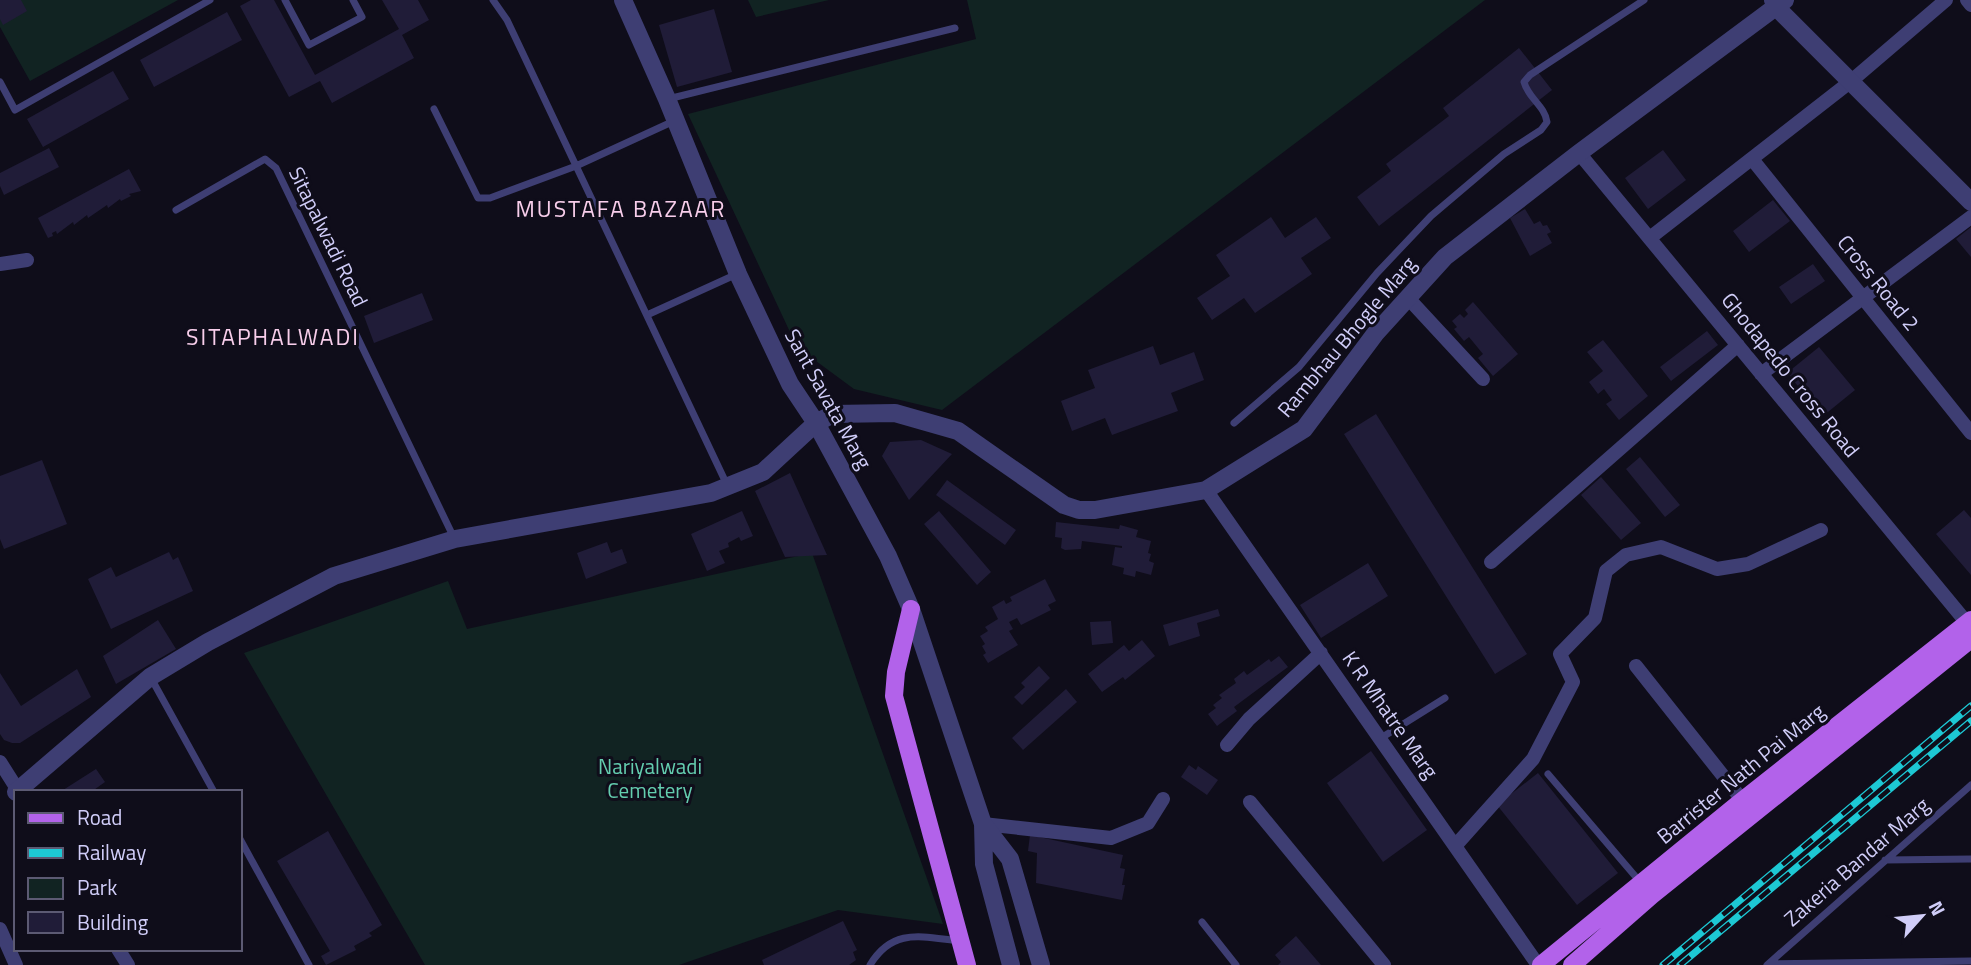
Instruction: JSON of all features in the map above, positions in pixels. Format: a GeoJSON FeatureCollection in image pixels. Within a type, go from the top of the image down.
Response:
{"type":"FeatureCollection","features":[{"type":"Feature","properties":{"kind":"main road"},"geometry":{"type":"LineString","coordinates":[[912,609],[896,672],[894,695],[967,965]]}},
{"type":"Feature","properties":{"kind":"main road","name":"Barrister Nath Pai Marg"},"geometry":{"type":"LineString","coordinates":[[1540,965],[1743,801],[1970,627]]}},
{"type":"Feature","properties":{"kind":"main road","name":"Barrister Nath Pai Marg"},"geometry":{"type":"LineString","coordinates":[[1572,965],[1970,627]]}},
{"type":"Feature","properties":{"kind":"street","name":"Sant Savata Marg"},"geometry":{"type":"LineString","coordinates":[[623,0],[667,99],[738,274],[789,384],[816,423],[888,556],[912,609],[983,824],[984,864],[1011,965]]}},
{"type":"Feature","properties":{"kind":"street"},"geometry":{"type":"LineString","coordinates":[[1651,237],[1850,82],[1947,0]]}},
{"type":"Feature","properties":{"kind":"street"},"geometry":{"type":"LineString","coordinates":[[1967,0],[1971,5]]}},
{"type":"Feature","properties":{"kind":"street"},"geometry":{"type":"LineString","coordinates":[[1777,2],[1850,82],[1971,202]]}},
{"type":"Feature","properties":{"kind":"street","name":"Rambhau Bhogle Marg"},"geometry":{"type":"LineString","coordinates":[[816,423],[833,414],[895,413],[958,431],[1064,505],[1079,510],[1095,510],[1206,489],[1304,429],[1375,334],[1445,257],[1777,2]]}},
{"type":"Feature","properties":{"kind":"street","name":"Ghodapedo Cross Road"},"geometry":{"type":"LineString","coordinates":[[1579,153],[1970,627]]}},
{"type":"Feature","properties":{"kind":"street","name":"Cross Road 2"},"geometry":{"type":"LineString","coordinates":[[1752,159],[1971,433]]}},
{"type":"Feature","properties":{"kind":"street"},"geometry":{"type":"LineString","coordinates":[[1762,374],[1971,217]]}},
{"type":"Feature","properties":{"kind":"street"},"geometry":{"type":"LineString","coordinates":[[0,264],[27,260]]}},
{"type":"Feature","properties":{"kind":"street"},"geometry":{"type":"LineString","coordinates":[[1408,298],[1483,379]]}},
{"type":"Feature","properties":{"kind":"street"},"geometry":{"type":"LineString","coordinates":[[1492,562],[1738,345]]}},
{"type":"Feature","properties":{"kind":"street"},"geometry":{"type":"LineString","coordinates":[[19,790],[150,677],[208,642],[334,576],[454,539],[710,493],[763,472],[816,423]]}},
{"type":"Feature","properties":{"kind":"street","name":"K R Mhatre Marg"},"geometry":{"type":"LineString","coordinates":[[1206,489],[1540,965]]}},
{"type":"Feature","properties":{"kind":"street"},"geometry":{"type":"LineString","coordinates":[[1456,845],[1533,759],[1573,682],[1560,654],[1595,618],[1606,571],[1626,555],[1661,547],[1717,569],[1748,564],[1821,530]]}},
{"type":"Feature","properties":{"kind":"street"},"geometry":{"type":"LineString","coordinates":[[1227,745],[1249,719],[1321,653]]}},
{"type":"Feature","properties":{"kind":"street"},"geometry":{"type":"LineString","coordinates":[[1636,666],[1743,801]]}},
{"type":"Feature","properties":{"kind":"street"},"geometry":{"type":"LineString","coordinates":[[0,762],[16,790]]}},
{"type":"Feature","properties":{"kind":"street"},"geometry":{"type":"LineString","coordinates":[[983,824],[1111,838],[1148,823],[1163,799]]}},
{"type":"Feature","properties":{"kind":"street"},"geometry":{"type":"LineString","coordinates":[[1250,802],[1384,965]]}},
{"type":"Feature","properties":{"kind":"street","name":"Sant Savata Marg"},"geometry":{"type":"LineString","coordinates":[[983,824],[1010,859],[1041,965]]}},
{"type":"Feature","properties":{"kind":"street"},"geometry":{"type":"LineString","coordinates":[[0,929],[16,965]]}},
{"type":"Feature","properties":{"kind":"lane"},"geometry":{"type":"LineString","coordinates":[[0,82],[15,110],[210,0]]}},
{"type":"Feature","properties":{"kind":"lane"},"geometry":{"type":"LineString","coordinates":[[285,0],[309,45],[362,17],[353,0]]}},
{"type":"Feature","properties":{"kind":"lane"},"geometry":{"type":"LineString","coordinates":[[494,0],[507,20],[728,487]]}},
{"type":"Feature","properties":{"kind":"lane"},"geometry":{"type":"LineString","coordinates":[[1234,423],[1299,367],[1377,273],[1431,216],[1504,155],[1541,130],[1547,122],[1546,113],[1526,91],[1524,82],[1530,75],[1644,0]]}},
{"type":"Feature","properties":{"kind":"lane"},"geometry":{"type":"LineString","coordinates":[[667,99],[955,28]]}},
{"type":"Feature","properties":{"kind":"lane"},"geometry":{"type":"LineString","coordinates":[[434,109],[478,198],[489,198],[576,166],[674,121]]}},
{"type":"Feature","properties":{"kind":"lane","name":"Sitapalwadi Road"},"geometry":{"type":"LineString","coordinates":[[176,210],[265,159],[276,168],[454,539]]}},
{"type":"Feature","properties":{"kind":"lane"},"geometry":{"type":"LineString","coordinates":[[647,315],[738,274]]}},
{"type":"Feature","properties":{"kind":"lane"},"geometry":{"type":"LineString","coordinates":[[150,677],[213,790]]}},
{"type":"Feature","properties":{"kind":"lane"},"geometry":{"type":"LineString","coordinates":[[1381,738],[1445,698]]}},
{"type":"Feature","properties":{"kind":"lane"},"geometry":{"type":"LineString","coordinates":[[1548,774],[1641,883]]}},
{"type":"Feature","properties":{"kind":"lane","name":"Zakeria Bandar Marg"},"geometry":{"type":"LineString","coordinates":[[1768,965],[1971,785]]}},
{"type":"Feature","properties":{"kind":"lane"},"geometry":{"type":"LineString","coordinates":[[242,843],[309,965]]}},
{"type":"Feature","properties":{"kind":"lane"},"geometry":{"type":"LineString","coordinates":[[1884,860],[1971,859]]}},
{"type":"Feature","properties":{"kind":"lane"},"geometry":{"type":"LineString","coordinates":[[1202,922],[1236,965]]}},
{"type":"Feature","properties":{"kind":"lane"},"geometry":{"type":"LineString","coordinates":[[870,965],[880,950],[907,936],[960,942]]}},
{"type":"Feature","properties":{"kind":"lane"},"geometry":{"type":"LineString","coordinates":[[1768,965],[1971,961]]}},
{"type":"Feature","properties":{"kind":"green space"},"geometry":{"type":"Polygon","coordinates":[[[0,0],[178,0],[30,81],[0,27],[0,0]]]}},
{"type":"Feature","properties":{"kind":"green space"},"geometry":{"type":"Polygon","coordinates":[[[748,0],[829,0],[756,17],[748,0]]]}},
{"type":"Feature","properties":{"kind":"green space"},"geometry":{"type":"Polygon","coordinates":[[[967,0],[1485,0],[942,410],[854,389],[797,347],[688,114],[976,39],[967,0]]]}},
{"type":"Feature","properties":{"kind":"green space","name":"Nariyalwadi Cemetery"},"geometry":{"type":"Polygon","coordinates":[[[812,553],[943,924],[838,910],[679,965],[425,965],[244,653],[448,581],[467,629],[812,553]]]}},
{"type":"Feature","properties":{"kind":"building"},"geometry":{"type":"Polygon","coordinates":[[[0,0],[21,0],[27,11],[3,25],[0,19],[0,0]]]}},
{"type":"Feature","properties":{"kind":"building"},"geometry":{"type":"Polygon","coordinates":[[[251,0],[274,0],[315,75],[399,29],[382,0],[418,0],[429,20],[402,35],[414,58],[332,103],[320,81],[289,97],[240,6],[251,0]]]}},
{"type":"Feature","properties":{"kind":"building"},"geometry":{"type":"Polygon","coordinates":[[[714,9],[732,72],[677,87],[659,25],[714,9]]]}},
{"type":"Feature","properties":{"kind":"building"},"geometry":{"type":"Polygon","coordinates":[[[227,12],[242,40],[154,87],[140,60],[227,12]]]}},
{"type":"Feature","properties":{"kind":"building"},"geometry":{"type":"Polygon","coordinates":[[[1519,48],[1552,90],[1379,226],[1357,197],[1391,171],[1386,164],[1449,116],[1443,108],[1519,48]]]}},
{"type":"Feature","properties":{"kind":"building"},"geometry":{"type":"Polygon","coordinates":[[[113,71],[129,99],[43,147],[27,119],[113,71]]]}},
{"type":"Feature","properties":{"kind":"building"},"geometry":{"type":"Polygon","coordinates":[[[49,148],[59,167],[4,195],[0,186],[0,173],[49,148]]]}},
{"type":"Feature","properties":{"kind":"building"},"geometry":{"type":"Polygon","coordinates":[[[1663,150],[1686,180],[1648,209],[1625,178],[1663,150]]]}},
{"type":"Feature","properties":{"kind":"building"},"geometry":{"type":"Polygon","coordinates":[[[129,169],[141,191],[129,194],[131,196],[121,201],[120,199],[108,208],[107,205],[88,218],[87,215],[74,225],[73,222],[48,238],[38,218],[129,169]]]}},
{"type":"Feature","properties":{"kind":"building"},"geometry":{"type":"Polygon","coordinates":[[[1773,200],[1790,221],[1749,252],[1733,231],[1773,200]]]}},
{"type":"Feature","properties":{"kind":"building"},"geometry":{"type":"Polygon","coordinates":[[[1525,209],[1534,224],[1540,221],[1543,226],[1547,225],[1551,232],[1547,234],[1552,243],[1530,256],[1510,218],[1525,209]]]}},
{"type":"Feature","properties":{"kind":"building"},"geometry":{"type":"Polygon","coordinates":[[[1271,217],[1285,238],[1316,217],[1331,238],[1301,258],[1312,274],[1255,313],[1244,298],[1212,320],[1197,298],[1230,276],[1216,255],[1271,217]]]}},
{"type":"Feature","properties":{"kind":"building"},"geometry":{"type":"Polygon","coordinates":[[[1971,227],[1971,257],[1956,239],[1971,227]]]}},
{"type":"Feature","properties":{"kind":"building"},"geometry":{"type":"Polygon","coordinates":[[[1813,264],[1825,281],[1791,304],[1779,287],[1813,264]]]}},
{"type":"Feature","properties":{"kind":"building"},"geometry":{"type":"Polygon","coordinates":[[[422,293],[433,320],[374,343],[364,316],[422,293]]]}},
{"type":"Feature","properties":{"kind":"building"},"geometry":{"type":"Polygon","coordinates":[[[1473,302],[1518,354],[1493,376],[1478,358],[1483,354],[1469,337],[1464,341],[1454,329],[1457,327],[1452,321],[1460,314],[1464,318],[1468,314],[1465,310],[1473,302]]]}},
{"type":"Feature","properties":{"kind":"building"},"geometry":{"type":"Polygon","coordinates":[[[1707,331],[1718,345],[1671,381],[1660,367],[1707,331]]]}},
{"type":"Feature","properties":{"kind":"building"},"geometry":{"type":"Polygon","coordinates":[[[1603,340],[1648,396],[1619,420],[1606,404],[1612,400],[1604,389],[1598,394],[1589,382],[1603,371],[1587,352],[1603,340]]]}},
{"type":"Feature","properties":{"kind":"building"},"geometry":{"type":"Polygon","coordinates":[[[1153,346],[1160,365],[1194,352],[1204,380],[1171,393],[1178,411],[1112,435],[1105,418],[1072,431],[1061,401],[1095,388],[1088,370],[1153,346]]]}},
{"type":"Feature","properties":{"kind":"building"},"geometry":{"type":"Polygon","coordinates":[[[1819,347],[1855,390],[1823,416],[1787,373],[1819,347]]]}},
{"type":"Feature","properties":{"kind":"building"},"geometry":{"type":"Polygon","coordinates":[[[1376,414],[1527,654],[1495,674],[1344,434],[1376,414]]]}},
{"type":"Feature","properties":{"kind":"building"},"geometry":{"type":"Polygon","coordinates":[[[921,440],[952,454],[909,500],[882,456],[890,442],[921,440]]]}},
{"type":"Feature","properties":{"kind":"building"},"geometry":{"type":"Polygon","coordinates":[[[1640,457],[1680,505],[1665,517],[1626,469],[1640,457]]]}},
{"type":"Feature","properties":{"kind":"building"},"geometry":{"type":"Polygon","coordinates":[[[42,460],[67,524],[4,549],[0,539],[0,476],[42,460]]]}},
{"type":"Feature","properties":{"kind":"building"},"geometry":{"type":"Polygon","coordinates":[[[790,473],[827,555],[785,557],[755,491],[790,473]]]}},
{"type":"Feature","properties":{"kind":"building"},"geometry":{"type":"Polygon","coordinates":[[[1601,477],[1641,523],[1621,540],[1581,495],[1601,477]]]}},
{"type":"Feature","properties":{"kind":"building"},"geometry":{"type":"Polygon","coordinates":[[[947,480],[1016,530],[1005,545],[936,495],[947,480]]]}},
{"type":"Feature","properties":{"kind":"building"},"geometry":{"type":"Polygon","coordinates":[[[1964,510],[1971,518],[1971,575],[1936,534],[1964,510]]]}},
{"type":"Feature","properties":{"kind":"building"},"geometry":{"type":"Polygon","coordinates":[[[742,511],[753,536],[741,541],[739,537],[728,543],[729,547],[719,551],[725,563],[707,571],[691,534],[742,511]]]}},
{"type":"Feature","properties":{"kind":"building"},"geometry":{"type":"Polygon","coordinates":[[[939,511],[991,572],[977,585],[924,524],[939,511]]]}},
{"type":"Feature","properties":{"kind":"building"},"geometry":{"type":"Polygon","coordinates":[[[1056,522],[1119,529],[1120,525],[1138,530],[1136,537],[1151,541],[1149,561],[1154,563],[1151,575],[1136,571],[1135,577],[1123,574],[1124,568],[1112,565],[1115,547],[1122,546],[1082,541],[1081,549],[1061,548],[1062,538],[1055,537],[1056,522]]]}},
{"type":"Feature","properties":{"kind":"building"},"geometry":{"type":"Polygon","coordinates":[[[607,542],[611,553],[622,549],[627,563],[586,579],[577,553],[607,542]]]}},
{"type":"Feature","properties":{"kind":"building"},"geometry":{"type":"Polygon","coordinates":[[[169,552],[173,560],[178,557],[193,591],[111,629],[88,579],[111,567],[116,577],[169,552]]]}},
{"type":"Feature","properties":{"kind":"building"},"geometry":{"type":"Polygon","coordinates":[[[1368,563],[1388,596],[1321,638],[1300,605],[1368,563]]]}},
{"type":"Feature","properties":{"kind":"building"},"geometry":{"type":"Polygon","coordinates":[[[1045,579],[1056,601],[1048,605],[1051,610],[1021,625],[1017,618],[1009,622],[1013,629],[1009,631],[1018,645],[988,663],[983,655],[986,653],[982,646],[985,644],[980,636],[988,631],[985,627],[998,619],[992,607],[1004,600],[1006,604],[1012,601],[1010,597],[1045,579]]]}},
{"type":"Feature","properties":{"kind":"building"},"geometry":{"type":"Polygon","coordinates":[[[1218,609],[1220,616],[1197,623],[1200,636],[1169,646],[1163,625],[1218,609]]]}},
{"type":"Feature","properties":{"kind":"building"},"geometry":{"type":"Polygon","coordinates":[[[158,620],[176,649],[116,684],[103,656],[158,620]]]}},
{"type":"Feature","properties":{"kind":"building"},"geometry":{"type":"Polygon","coordinates":[[[1111,621],[1113,643],[1092,645],[1090,622],[1111,621]]]}},
{"type":"Feature","properties":{"kind":"building"},"geometry":{"type":"Polygon","coordinates":[[[1142,640],[1155,656],[1125,680],[1123,677],[1102,692],[1088,674],[1124,645],[1129,651],[1142,640]]]}},
{"type":"Feature","properties":{"kind":"building"},"geometry":{"type":"Polygon","coordinates":[[[1279,656],[1288,667],[1234,707],[1237,711],[1217,726],[1208,714],[1216,708],[1213,705],[1222,698],[1219,695],[1236,683],[1234,679],[1244,671],[1247,675],[1269,659],[1271,662],[1279,656]]]}},
{"type":"Feature","properties":{"kind":"building"},"geometry":{"type":"Polygon","coordinates":[[[1039,666],[1050,678],[1022,705],[1014,697],[1025,687],[1021,683],[1039,666]]]}},
{"type":"Feature","properties":{"kind":"building"},"geometry":{"type":"Polygon","coordinates":[[[77,669],[91,697],[20,743],[4,740],[0,734],[0,673],[21,706],[77,669]]]}},
{"type":"Feature","properties":{"kind":"building"},"geometry":{"type":"Polygon","coordinates":[[[1066,689],[1077,702],[1023,750],[1012,738],[1066,689]]]}},
{"type":"Feature","properties":{"kind":"building"},"geometry":{"type":"Polygon","coordinates":[[[1371,751],[1427,830],[1383,862],[1327,783],[1371,751]]]}},
{"type":"Feature","properties":{"kind":"building"},"geometry":{"type":"Polygon","coordinates":[[[1189,765],[1196,770],[1198,766],[1218,780],[1207,795],[1181,777],[1189,765]]]}},
{"type":"Feature","properties":{"kind":"building"},"geometry":{"type":"Polygon","coordinates":[[[96,769],[105,782],[94,790],[63,790],[96,769]]]}},
{"type":"Feature","properties":{"kind":"building"},"geometry":{"type":"Polygon","coordinates":[[[1538,773],[1618,873],[1577,905],[1497,805],[1538,773]]]}},
{"type":"Feature","properties":{"kind":"building"},"geometry":{"type":"Polygon","coordinates":[[[328,831],[382,925],[369,933],[372,936],[354,946],[356,950],[326,965],[321,956],[330,951],[277,861],[328,831]]]}},
{"type":"Feature","properties":{"kind":"building"},"geometry":{"type":"Polygon","coordinates":[[[1030,835],[1123,855],[1120,868],[1125,869],[1122,900],[1036,883],[1037,853],[1028,851],[1030,835]]]}},
{"type":"Feature","properties":{"kind":"building"},"geometry":{"type":"Polygon","coordinates":[[[843,921],[857,950],[853,952],[856,960],[849,965],[764,965],[762,960],[843,921]]]}},
{"type":"Feature","properties":{"kind":"building"},"geometry":{"type":"Polygon","coordinates":[[[1296,936],[1321,965],[1278,965],[1281,962],[1275,955],[1296,936]]]}},
{"type":"Feature","properties":{"kind":"railway"},"geometry":{"type":"LineString","coordinates":[[1663,965],[1971,706]]}},
{"type":"Feature","properties":{"kind":"railway"},"geometry":{"type":"LineString","coordinates":[[1680,965],[1971,721]]}},
{"type":"Feature","properties":{"kind":"district","name":"MUSTAFA BAZAAR"},"geometry":{"type":"Point","coordinates":[621,209]}},
{"type":"Feature","properties":{"kind":"district","name":"SITAPHALWADI"},"geometry":{"type":"Point","coordinates":[273,337]}}]}
